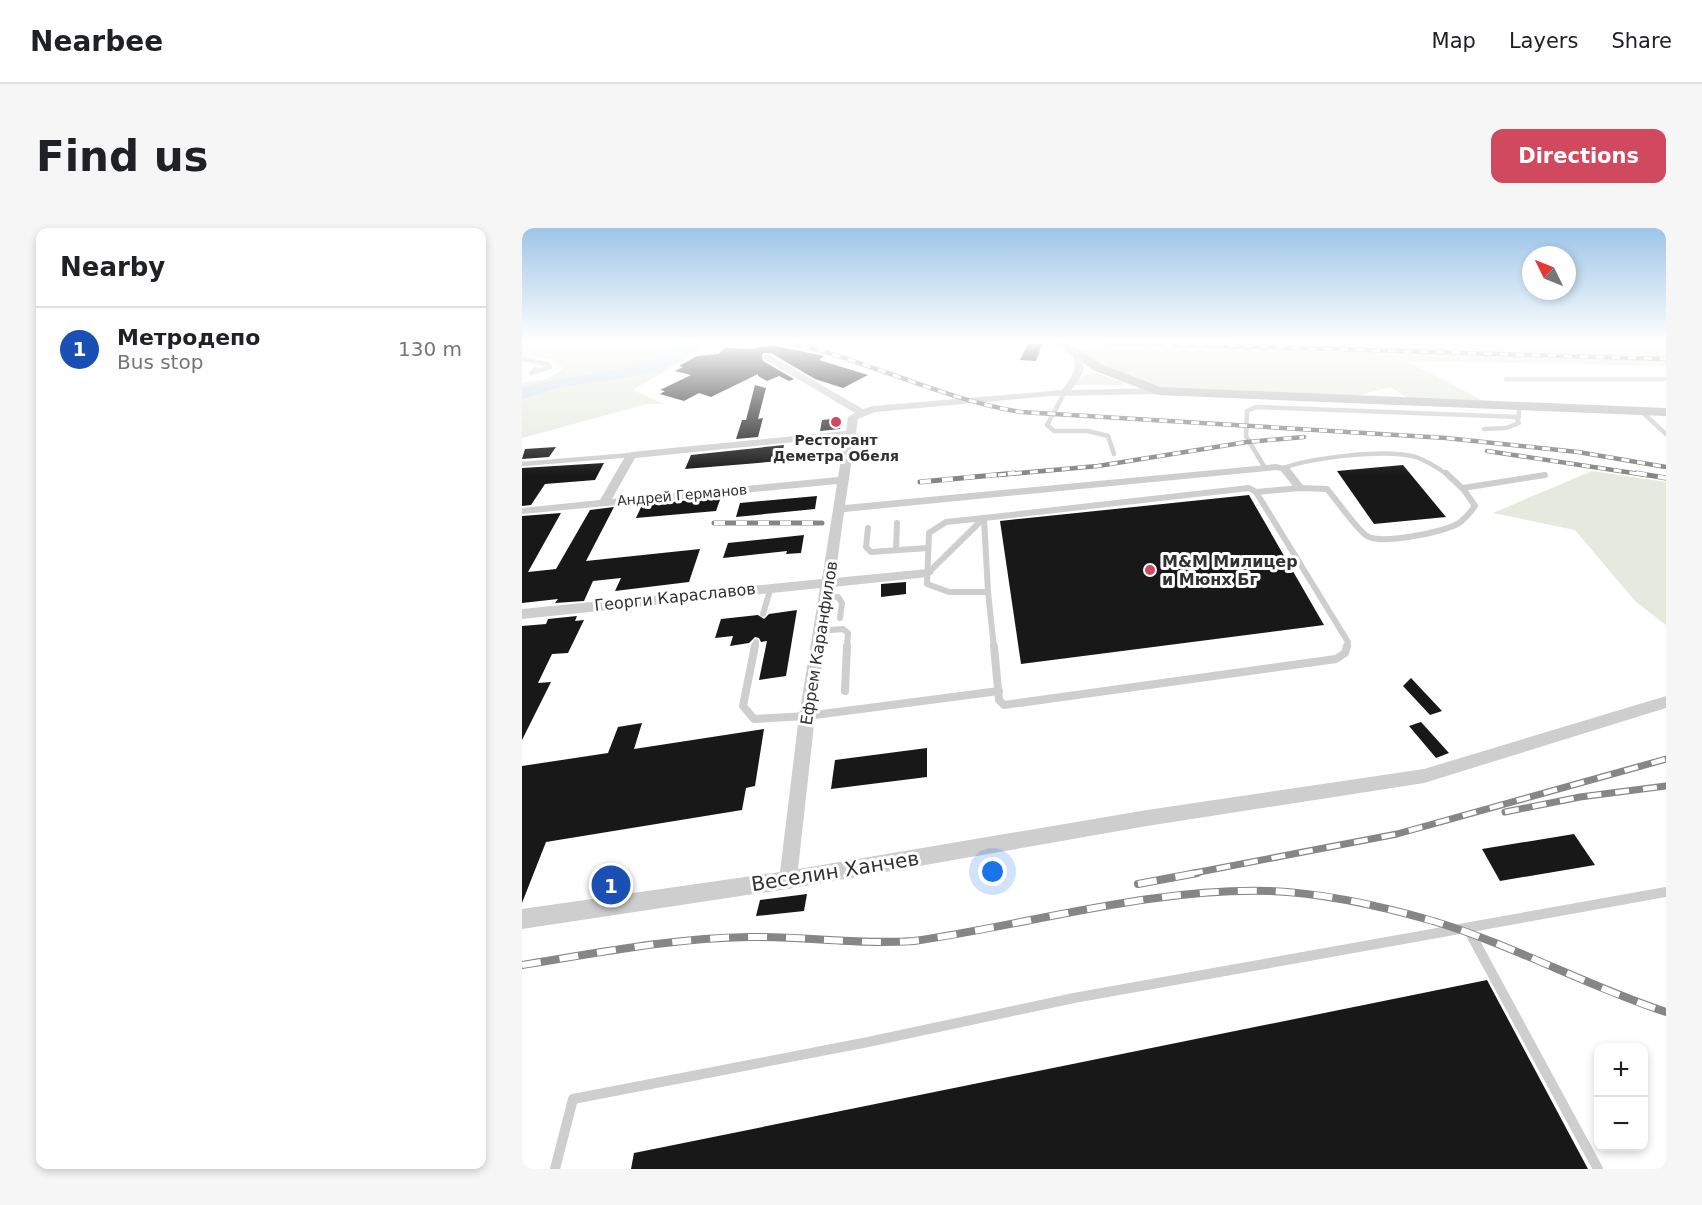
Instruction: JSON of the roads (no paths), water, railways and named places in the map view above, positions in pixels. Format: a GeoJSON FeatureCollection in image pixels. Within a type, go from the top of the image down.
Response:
{"type":"FeatureCollection","features":[{"type":"Feature","properties":{"kind":"street"},"geometry":{"type":"LineString","coordinates":[[816,386],[861,412],[873,409],[1103,390],[1518,411],[1666,412]]}},
{"type":"Feature","properties":{"kind":"street"},"geometry":{"type":"LineString","coordinates":[[1065,392],[1069,386]]}},
{"type":"Feature","properties":{"kind":"street"},"geometry":{"type":"LineString","coordinates":[[1141,386],[1158,391]]}},
{"type":"Feature","properties":{"kind":"street","name":"Ефрем Каранфилов"},"geometry":{"type":"LineString","coordinates":[[788,880],[807,716],[828,589],[848,434],[853,417],[861,412]]}},
{"type":"Feature","properties":{"kind":"street"},"geometry":{"type":"LineString","coordinates":[[605,502],[631,454],[848,434]]}},
{"type":"Feature","properties":{"kind":"street"},"geometry":{"type":"LineString","coordinates":[[839,509],[1265,468],[1282,468],[1300,488]]}},
{"type":"Feature","properties":{"kind":"street","name":"Андрей Германов"},"geometry":{"type":"LineString","coordinates":[[522,511],[842,480]]}},
{"type":"Feature","properties":{"kind":"street","name":"Георги Караславов"},"geometry":{"type":"LineString","coordinates":[[522,614],[771,587],[828,589],[928,573]]}},
{"type":"Feature","properties":{"kind":"street","name":"Веселин Ханчев"},"geometry":{"type":"LineString","coordinates":[[522,919],[788,880],[1146,818],[1424,776],[1666,702]]}},
{"type":"Feature","properties":{"kind":"lane"},"geometry":{"type":"LineString","coordinates":[[1065,392],[1047,425],[1049,429],[1091,431],[1103,434],[1108,436],[1114,454]]}},
{"type":"Feature","properties":{"kind":"lane"},"geometry":{"type":"LineString","coordinates":[[1265,468],[1247,442],[1244,431],[1247,411],[1256,407],[1518,411],[1519,423],[1516,426],[1506,429],[1484,429]]}},
{"type":"Feature","properties":{"kind":"lane"},"geometry":{"type":"LineString","coordinates":[[1641,411],[1666,434]]}},
{"type":"Feature","properties":{"kind":"lane"},"geometry":{"type":"LineString","coordinates":[[522,464],[631,454]]}},
{"type":"Feature","properties":{"kind":"lane"},"geometry":{"type":"LineString","coordinates":[[988,592],[954,595],[938,591],[927,584],[929,533],[938,525],[1245,488],[1256,492],[1300,488],[1327,489],[1367,536],[1377,539],[1448,530],[1460,524],[1475,506],[1473,499],[1463,488],[1433,465],[1407,454],[1304,462],[1282,468]]}},
{"type":"Feature","properties":{"kind":"lane"},"geometry":{"type":"LineString","coordinates":[[1463,488],[1545,475]]}},
{"type":"Feature","properties":{"kind":"lane"},"geometry":{"type":"LineString","coordinates":[[984,518],[988,592],[999,700],[1004,705],[1012,705],[1336,659],[1345,652],[1348,642],[1344,633],[1256,492]]}},
{"type":"Feature","properties":{"kind":"lane"},"geometry":{"type":"LineString","coordinates":[[928,573],[984,518]]}},
{"type":"Feature","properties":{"kind":"lane"},"geometry":{"type":"LineString","coordinates":[[896,550],[897,523]]}},
{"type":"Feature","properties":{"kind":"lane"},"geometry":{"type":"LineString","coordinates":[[868,528],[866,547],[868,551],[928,548]]}},
{"type":"Feature","properties":{"kind":"lane"},"geometry":{"type":"LineString","coordinates":[[763,614],[771,587]]}},
{"type":"Feature","properties":{"kind":"lane"},"geometry":{"type":"LineString","coordinates":[[828,589],[842,603],[840,618]]}},
{"type":"Feature","properties":{"kind":"lane"},"geometry":{"type":"LineString","coordinates":[[820,631],[843,629],[848,633],[845,691]]}},
{"type":"Feature","properties":{"kind":"lane"},"geometry":{"type":"LineString","coordinates":[[756,642],[743,706],[754,719],[807,716],[999,691]]}},
{"type":"Feature","properties":{"kind":"lane"},"geometry":{"type":"LineString","coordinates":[[555,1169],[573,1099],[868,1042],[1074,998],[1666,892]]}},
{"type":"Feature","properties":{"kind":"lane"},"geometry":{"type":"LineString","coordinates":[[1468,929],[1598,1169]]}},
{"type":"Feature","properties":{"kind":"waterway"},"geometry":{"type":"LineString","coordinates":[[522,394],[546,386]]}},
{"type":"Feature","properties":{"kind":"railway"},"geometry":{"type":"LineString","coordinates":[[923,386],[961,398],[1021,412],[1446,438],[1578,452],[1666,467]]}},
{"type":"Feature","properties":{"kind":"railway"},"geometry":{"type":"LineString","coordinates":[[998,475],[1098,466],[1247,442],[1304,437]]}},
{"type":"Feature","properties":{"kind":"railway"},"geometry":{"type":"LineString","coordinates":[[1487,451],[1646,475]]}},
{"type":"Feature","properties":{"kind":"railway"},"geometry":{"type":"LineString","coordinates":[[920,482],[1015,473]]}},
{"type":"Feature","properties":{"kind":"railway"},"geometry":{"type":"LineString","coordinates":[[1636,473],[1666,478]]}},
{"type":"Feature","properties":{"kind":"railway"},"geometry":{"type":"LineString","coordinates":[[714,523],[822,523]]}},
{"type":"Feature","properties":{"kind":"railway"},"geometry":{"type":"LineString","coordinates":[[1189,874],[1397,834],[1666,759]]}},
{"type":"Feature","properties":{"kind":"railway"},"geometry":{"type":"LineString","coordinates":[[1505,812],[1580,797],[1666,786]]}},
{"type":"Feature","properties":{"kind":"railway"},"geometry":{"type":"LineString","coordinates":[[1138,884],[1197,873]]}},
{"type":"Feature","properties":{"kind":"railway"},"geometry":{"type":"LineString","coordinates":[[522,965],[635,947],[721,938],[914,941],[1135,901],[1180,895],[1269,891],[1311,894],[1352,901],[1433,921],[1492,942],[1666,1012]]}},
{"type":"Feature","properties":{"kind":"place","name":"Ресторант Деметра Обеля"},"geometry":{"type":"Point","coordinates":[836,422]}},
{"type":"Feature","properties":{"kind":"place","name":"М&M Mилицер и Мюнх Бг"},"geometry":{"type":"Point","coordinates":[1150,570]}},
{"type":"Feature","properties":{"kind":"place","name":"Метродепо"},"geometry":{"type":"Point","coordinates":[611,885]}}]}
